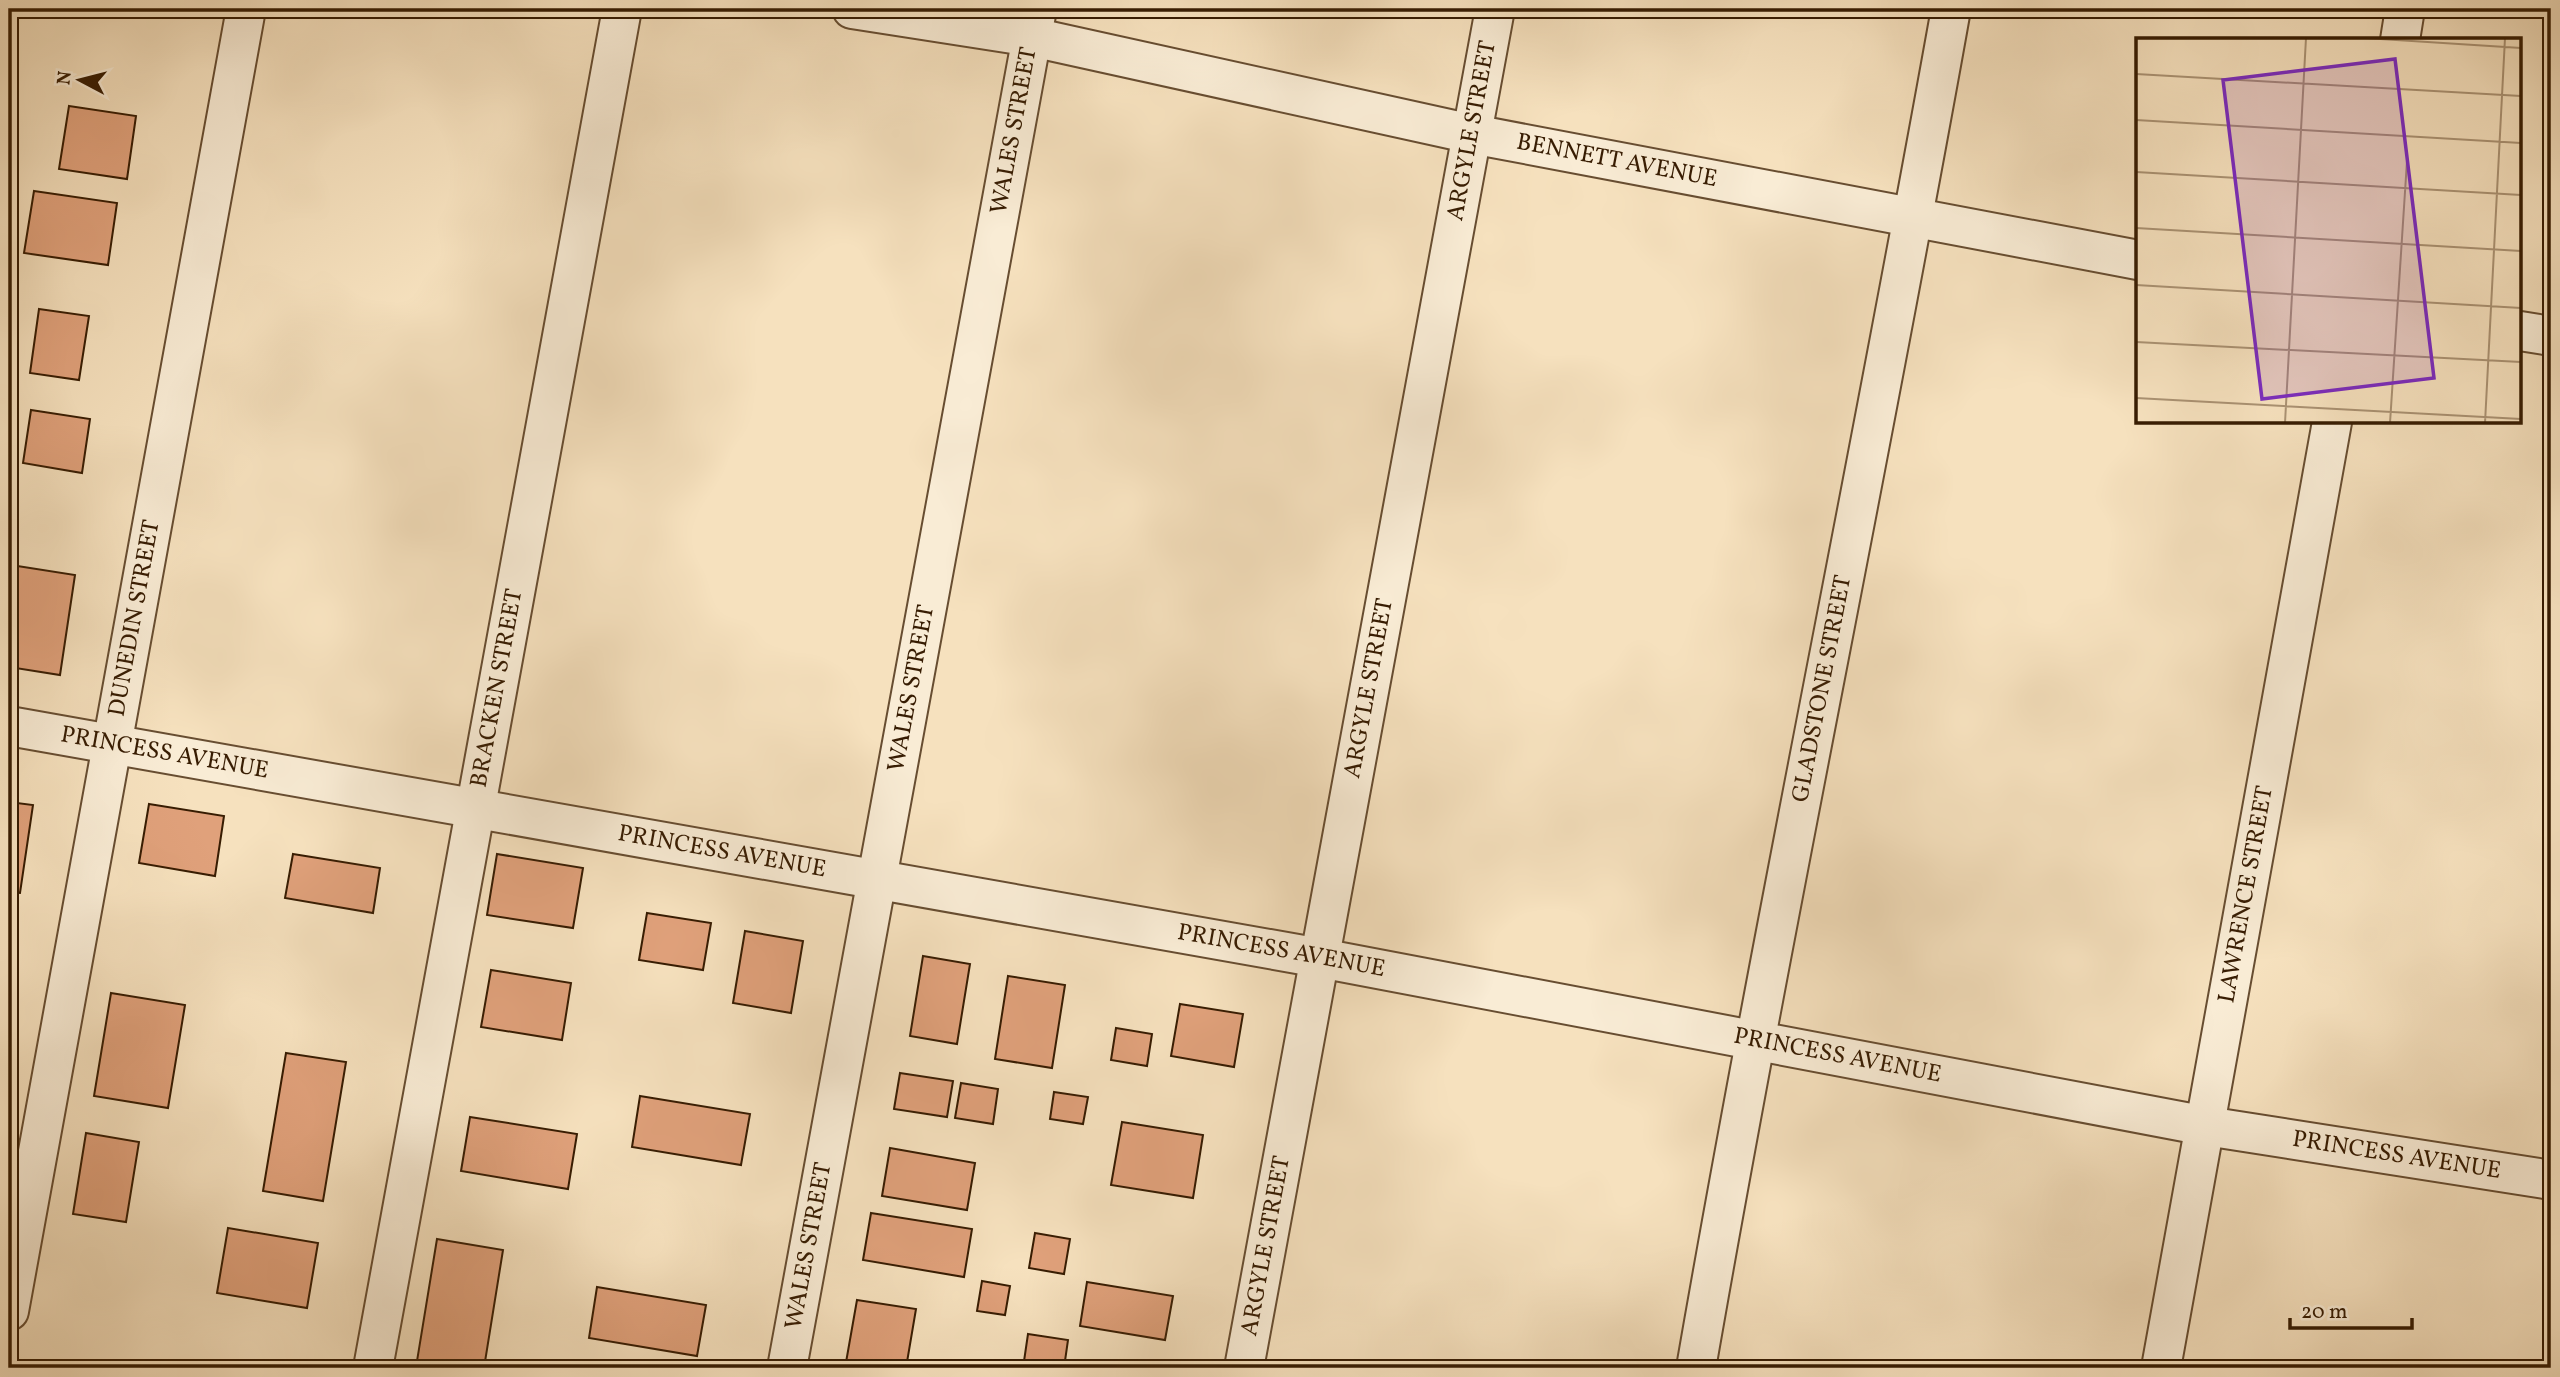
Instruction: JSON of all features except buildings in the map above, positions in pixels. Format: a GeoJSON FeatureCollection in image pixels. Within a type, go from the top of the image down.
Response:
{"type":"FeatureCollection","features":[{"type":"Feature","properties":{"kind":"street","name":"DUNEDIN STREET"},"geometry":{"type":"LineString","coordinates":[[9,1311],[246,9]]}},
{"type":"Feature","properties":{"kind":"street","name":"BRACKEN STREET"},"geometry":{"type":"LineString","coordinates":[[373,1368],[622,9]]}},
{"type":"Feature","properties":{"kind":"street","name":"BENNETT AVENUE"},"geometry":{"type":"LineString","coordinates":[[852,9],[1035,23],[1472,135],[2136,260]]}},
{"type":"Feature","properties":{"kind":"street","name":"ARGYLE STREET"},"geometry":{"type":"LineString","coordinates":[[1244,1368],[1495,9]]}},
{"type":"Feature","properties":{"kind":"street","name":"GLADSTONE STREET"},"geometry":{"type":"LineString","coordinates":[[1696,1368],[1753,1039],[1914,216],[1951,9]]}},
{"type":"Feature","properties":{"kind":"street"},"geometry":{"type":"LineString","coordinates":[[2400,38],[2405,9]]}},
{"type":"Feature","properties":{"kind":"street","name":"WALES STREET"},"geometry":{"type":"LineString","coordinates":[[787,1368],[1035,23]]}},
{"type":"Feature","properties":{"kind":"street"},"geometry":{"type":"LineString","coordinates":[[2522,331],[2551,336]]}},
{"type":"Feature","properties":{"kind":"street","name":"LAWRENCE STREET"},"geometry":{"type":"LineString","coordinates":[[2161,1368],[2332,424]]}},
{"type":"Feature","properties":{"kind":"street","name":"PRINCESS AVENUE"},"geometry":{"type":"LineString","coordinates":[[9,726],[1320,958],[2206,1126],[2551,1180]]}}]}
